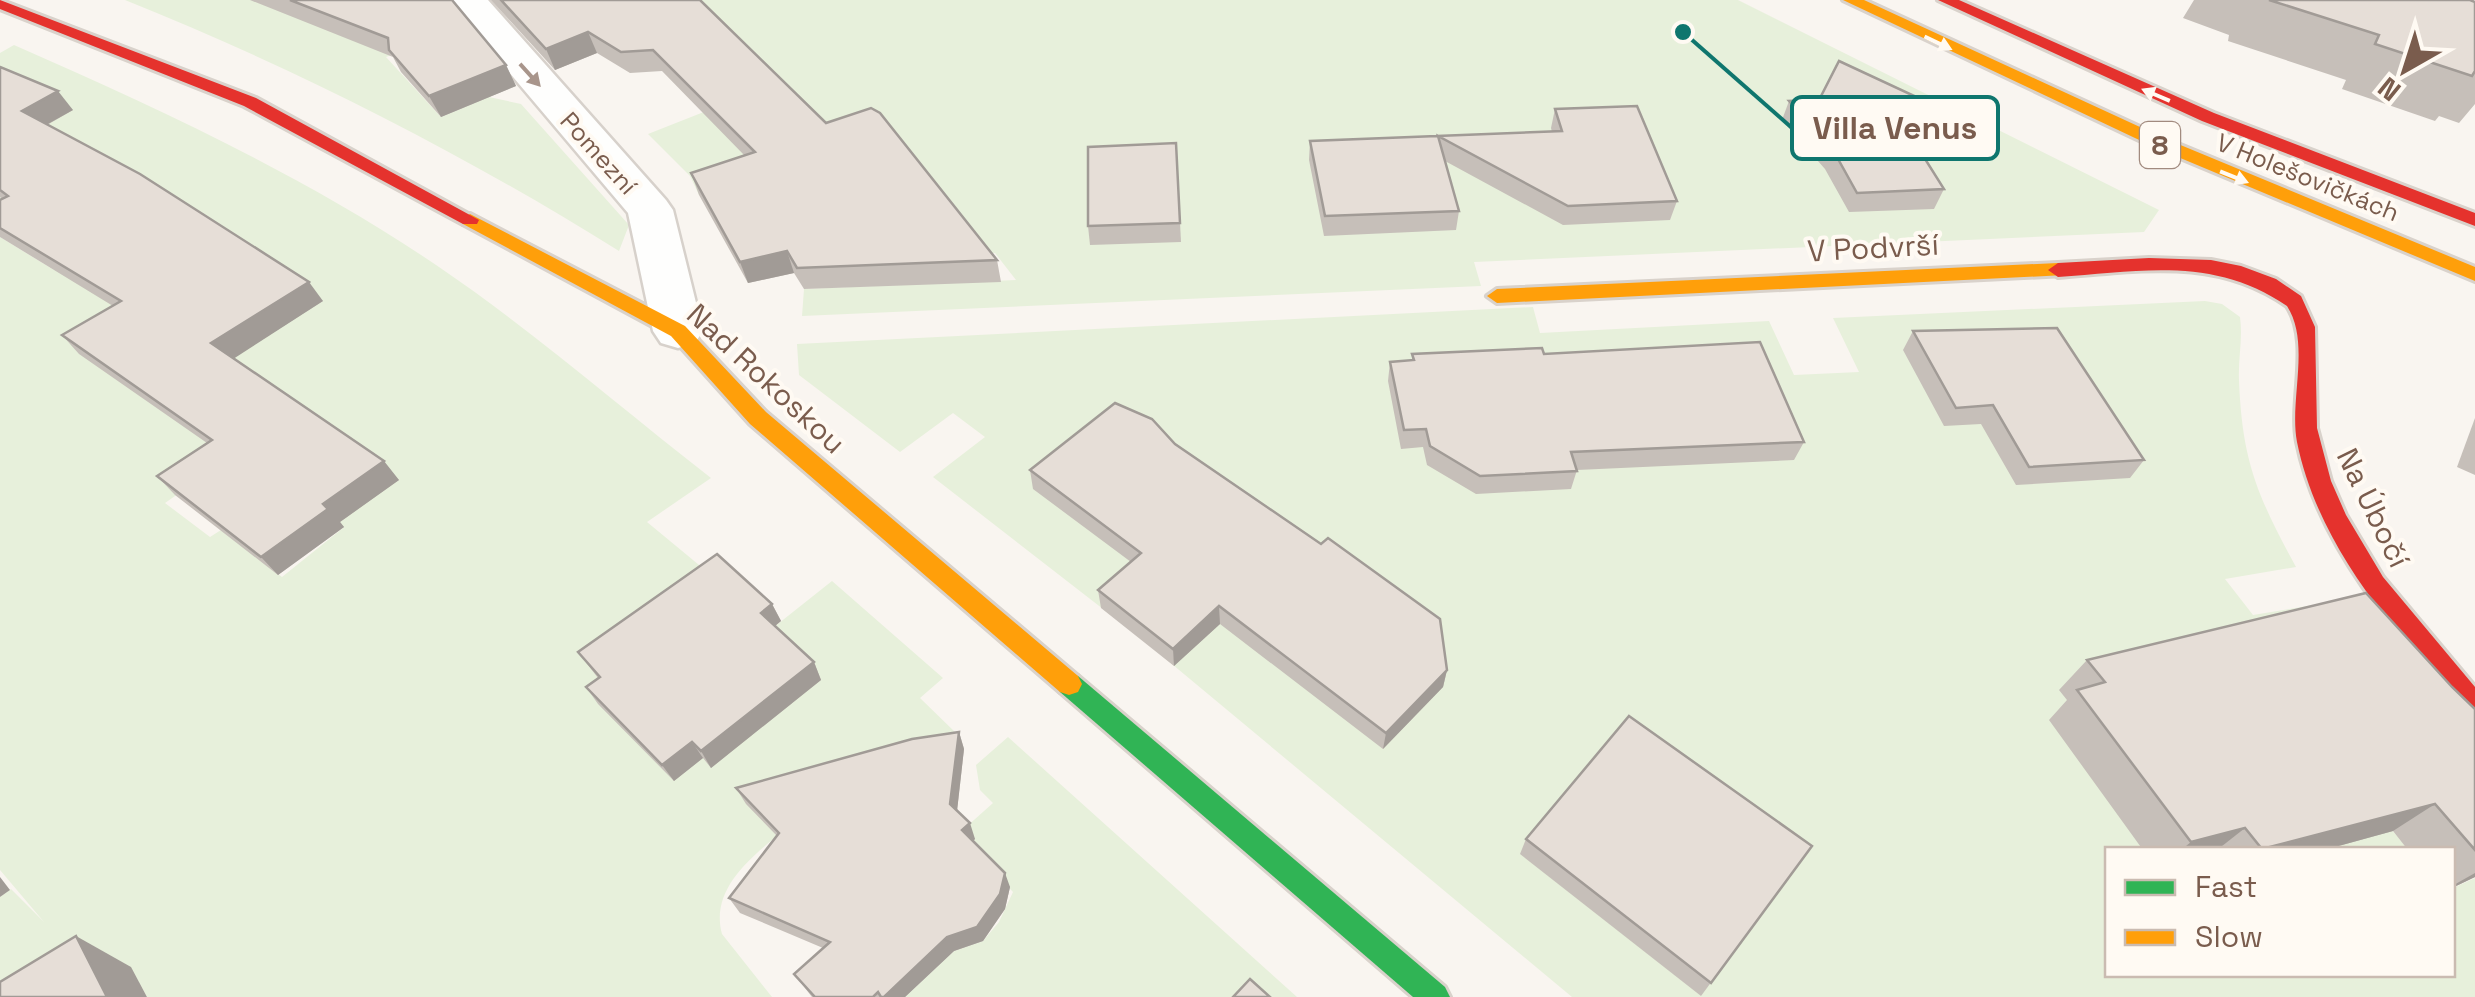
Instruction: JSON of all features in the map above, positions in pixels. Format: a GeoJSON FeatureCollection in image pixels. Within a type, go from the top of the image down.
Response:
{"type":"FeatureCollection","features":[{"type":"Feature","properties":{"kind":"street","name":"Pomezní"},"geometry":{"type":"LineString","coordinates":[[467,0],[650,210],[678,332]]}},
{"type":"Feature","properties":{"kind":"street","name":"V Holešovičkách"},"geometry":{"type":"LineString","coordinates":[[1851,0],[2203,165],[2475,274]]}},
{"type":"Feature","properties":{"kind":"street","name":"V Holešovičkách"},"geometry":{"type":"LineString","coordinates":[[1946,0],[2036,44],[2312,160],[2475,220]]}},
{"type":"Feature","properties":{"kind":"street","name":"Nad Rokoskou"},"geometry":{"type":"LineString","coordinates":[[0,2],[250,102],[678,332],[758,418],[1435,997]]}},
{"type":"Feature","properties":{"kind":"street","name":"V Podvrší"},"geometry":{"type":"LineString","coordinates":[[1497,296],[2171,264],[2214,264],[2251,272]]}},
{"type":"Feature","properties":{"kind":"street","name":"Na Úbočí"},"geometry":{"type":"LineString","coordinates":[[2251,272],[2299,306],[2308,332],[2301,376],[2304,426],[2321,483],[2348,539],[2387,601],[2475,704]]}},
{"type":"Feature","properties":{"kind":"green space"},"geometry":{"type":"Polygon","coordinates":[[[125,0],[407,0],[434,40],[386,57],[441,117],[489,97],[521,104],[629,225],[619,251],[500,180],[378,115],[125,0]]]}},
{"type":"Feature","properties":{"kind":"green space"},"geometry":{"type":"Polygon","coordinates":[[[677,0],[1738,0],[2159,210],[2144,232],[1474,262],[1481,286],[802,316],[804,289],[1016,280],[995,253],[979,254],[720,188],[699,195],[690,176],[648,134],[772,85],[677,0]]]}},
{"type":"Feature","properties":{"kind":"green space"},"geometry":{"type":"Polygon","coordinates":[[[14,45],[69,69],[232,146],[389,234],[543,343],[711,478],[647,522],[716,579],[612,694],[673,780],[738,732],[769,631],[832,581],[943,678],[920,698],[956,733],[951,738],[911,740],[875,759],[811,814],[807,811],[761,849],[733,879],[720,914],[722,934],[772,997],[147,997],[131,968],[0,997],[0,897],[11,889],[44,922],[0,870],[0,237],[54,270],[0,229],[0,53],[14,45]],[[221,464],[165,503],[210,537],[221,530],[282,577],[343,528],[339,522],[398,480],[221,464]]]}},
{"type":"Feature","properties":{"kind":"green space"},"geometry":{"type":"Polygon","coordinates":[[[2205,301],[2222,304],[2240,317],[2239,380],[2248,457],[2271,520],[2296,567],[2225,579],[2253,615],[2326,603],[2241,651],[2406,847],[2105,847],[2105,977],[2455,977],[2455,887],[2475,878],[2475,997],[1572,997],[1143,640],[933,477],[985,437],[953,413],[900,452],[799,375],[797,344],[1533,307],[1540,333],[1769,321],[1794,375],[1859,372],[1833,318],[2205,301]]]}},
{"type":"Feature","properties":{"kind":"green space"},"geometry":{"type":"Polygon","coordinates":[[[1008,737],[1297,997],[905,997],[954,951],[983,941],[999,922],[1013,892],[968,846],[965,828],[993,803],[980,790],[976,765],[1008,737]]]}},
{"type":"Feature","properties":{"kind":"building"},"geometry":{"type":"Polygon","coordinates":[[[290,0],[452,0],[506,65],[429,96],[389,50],[388,38],[290,0]]]}},
{"type":"Feature","properties":{"kind":"building"},"geometry":{"type":"Polygon","coordinates":[[[501,0],[700,0],[826,123],[871,108],[880,113],[997,260],[797,268],[787,251],[740,262],[691,173],[755,152],[653,50],[621,52],[588,32],[546,49],[501,0]]]}},
{"type":"Feature","properties":{"kind":"building"},"geometry":{"type":"Polygon","coordinates":[[[2269,0],[2470,0],[2475,2],[2475,71],[2472,76],[2375,44],[2379,35],[2269,0]]]}},
{"type":"Feature","properties":{"kind":"building"},"geometry":{"type":"Polygon","coordinates":[[[1839,61],[1953,114],[1915,143],[1944,189],[1857,193],[1833,150],[1789,101],[1819,100],[1839,61]]]}},
{"type":"Feature","properties":{"kind":"building"},"geometry":{"type":"Polygon","coordinates":[[[0,67],[58,91],[22,111],[140,174],[309,282],[211,343],[384,461],[323,504],[328,509],[261,557],[157,476],[212,440],[62,335],[121,301],[0,228],[0,200],[8,196],[0,190],[0,67]]]}},
{"type":"Feature","properties":{"kind":"building"},"geometry":{"type":"Polygon","coordinates":[[[1637,106],[1677,201],[1568,206],[1438,136],[1459,211],[1325,216],[1310,141],[1562,131],[1555,109],[1637,106]]]}},
{"type":"Feature","properties":{"kind":"building"},"geometry":{"type":"Polygon","coordinates":[[[1176,143],[1180,223],[1088,226],[1088,147],[1176,143]]]}},
{"type":"Feature","properties":{"kind":"building"},"geometry":{"type":"Polygon","coordinates":[[[2057,328],[2144,460],[2029,467],[1993,405],[1956,408],[1913,331],[2057,328]]]}},
{"type":"Feature","properties":{"kind":"building"},"geometry":{"type":"Polygon","coordinates":[[[1760,342],[1804,442],[1571,452],[1577,471],[1480,476],[1430,446],[1426,429],[1404,430],[1390,362],[1414,360],[1412,354],[1542,348],[1544,354],[1760,342]]]}},
{"type":"Feature","properties":{"kind":"building"},"geometry":{"type":"Polygon","coordinates":[[[1115,403],[1152,419],[1175,444],[1321,544],[1328,538],[1440,619],[1447,670],[1386,733],[1219,606],[1173,649],[1098,590],[1141,553],[1030,470],[1115,403]]]}},
{"type":"Feature","properties":{"kind":"building"},"geometry":{"type":"Polygon","coordinates":[[[717,554],[772,604],[761,613],[814,662],[701,751],[692,742],[662,765],[586,687],[600,677],[578,652],[717,554]]]}},
{"type":"Feature","properties":{"kind":"building"},"geometry":{"type":"Polygon","coordinates":[[[2366,593],[2475,709],[2475,850],[2435,804],[2270,847],[2260,847],[2245,828],[2191,842],[2077,690],[2105,682],[2087,660],[2366,593]]]}},
{"type":"Feature","properties":{"kind":"building"},"geometry":{"type":"Polygon","coordinates":[[[1629,716],[1812,846],[1711,983],[1526,839],[1629,716]]]}},
{"type":"Feature","properties":{"kind":"building"},"geometry":{"type":"Polygon","coordinates":[[[959,732],[950,804],[970,823],[962,830],[1005,873],[1000,894],[977,927],[947,937],[884,997],[878,992],[873,997],[815,997],[794,974],[830,942],[729,898],[779,833],[736,788],[912,739],[959,732]]]}},
{"type":"Feature","properties":{"kind":"building"},"geometry":{"type":"Polygon","coordinates":[[[76,936],[107,997],[0,997],[0,982],[76,936]]]}},
{"type":"Feature","properties":{"kind":"building"},"geometry":{"type":"Polygon","coordinates":[[[1250,979],[1270,997],[1233,997],[1250,979]]]}},
{"type":"Feature","properties":{"kind":"traffic: fast"},"geometry":{"type":"LineString","coordinates":[[1069,684],[1435,997]]}},
{"type":"Feature","properties":{"kind":"traffic: slow"},"geometry":{"type":"LineString","coordinates":[[1851,0],[2160,143],[2475,274]]}},
{"type":"Feature","properties":{"kind":"traffic: slow"},"geometry":{"type":"LineString","coordinates":[[470,220],[678,331],[758,418],[1069,684]]}},
{"type":"Feature","properties":{"kind":"traffic: slow"},"geometry":{"type":"LineString","coordinates":[[1497,296],[2058,270]]}},
{"type":"Feature","properties":{"kind":"traffic: jam"},"geometry":{"type":"LineString","coordinates":[[1946,0],[2208,117],[2475,220]]}},
{"type":"Feature","properties":{"kind":"traffic: jam"},"geometry":{"type":"LineString","coordinates":[[0,3],[250,102],[470,220]]}},
{"type":"Feature","properties":{"kind":"traffic: jam"},"geometry":{"type":"LineString","coordinates":[[2058,270],[2149,264],[2211,266],[2269,284],[2294,301],[2305,327],[2308,443],[2335,517],[2398,615],[2475,704]]}},
{"type":"Feature","properties":{"kind":"place","name":"Villa Venus"},"geometry":{"type":"Point","coordinates":[1683,32]}}]}
